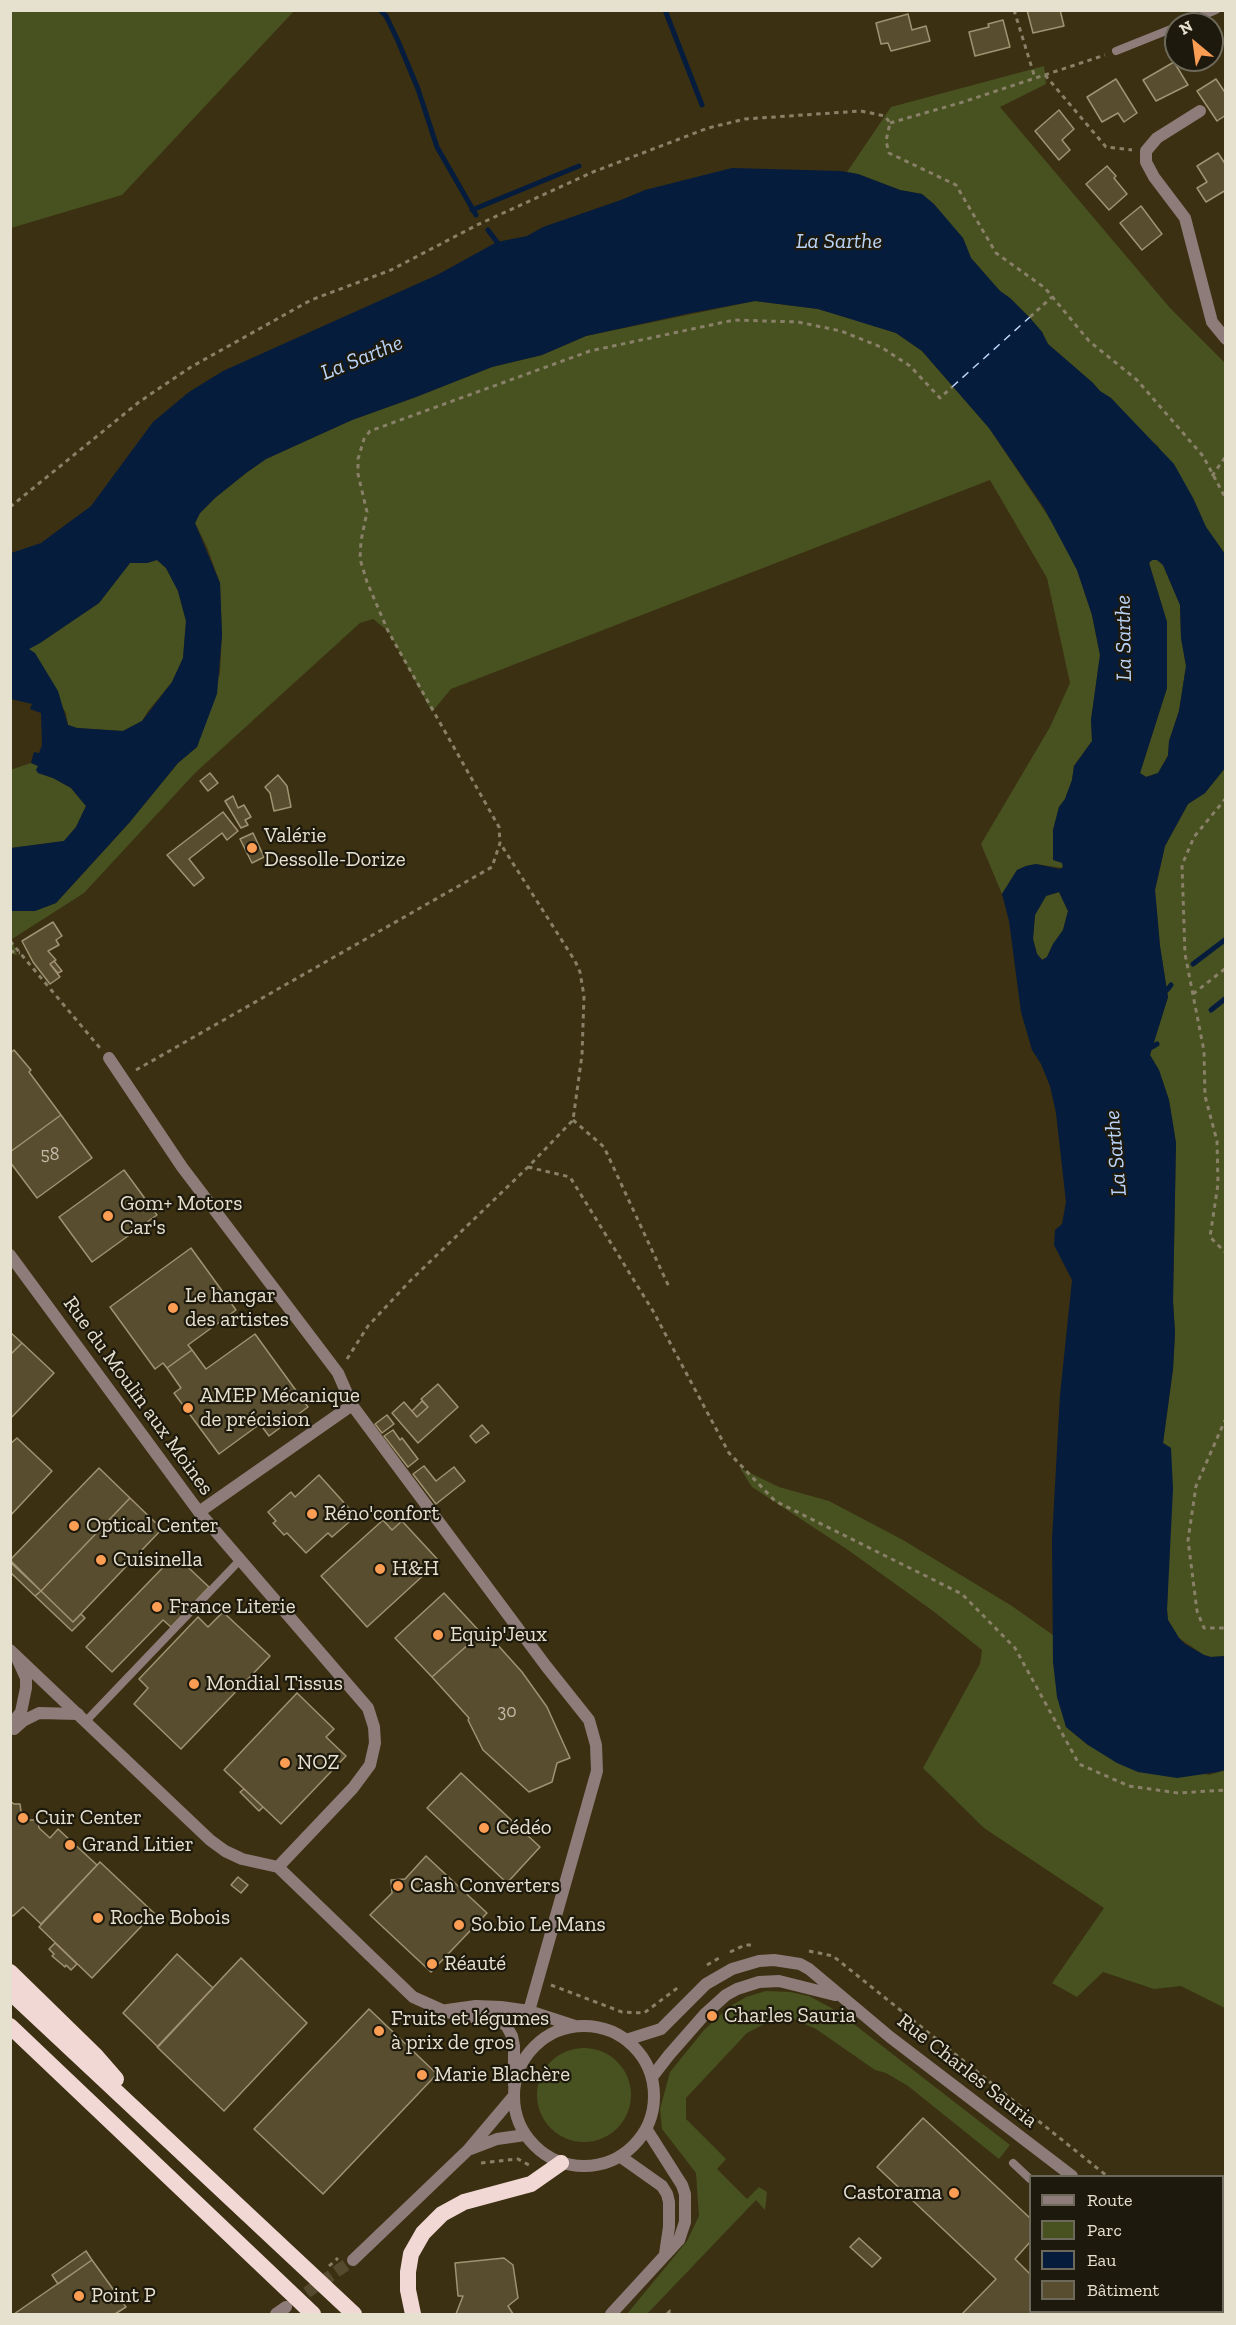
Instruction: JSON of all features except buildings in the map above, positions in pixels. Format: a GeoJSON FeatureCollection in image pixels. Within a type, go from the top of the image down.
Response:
{"type":"FeatureCollection","features":[{"type":"Feature","properties":{"kind":"highway"},"geometry":{"type":"LineString","coordinates":[[10,1972],[96,2056],[164,2137]]}},
{"type":"Feature","properties":{"kind":"highway"},"geometry":{"type":"LineString","coordinates":[[10,1992],[354,2314]]}},
{"type":"Feature","properties":{"kind":"highway"},"geometry":{"type":"LineString","coordinates":[[10,2026],[313,2314]]}},
{"type":"Feature","properties":{"kind":"highway"},"geometry":{"type":"LineString","coordinates":[[413,2314],[408,2290],[408,2272],[411,2254],[423,2233],[442,2214],[464,2202],[531,2184],[561,2163]]}},
{"type":"Feature","properties":{"kind":"street"},"geometry":{"type":"LineString","coordinates":[[1200,111],[1157,138],[1146,151],[1146,162],[1154,177],[1185,218],[1212,322],[1226,339]]}},
{"type":"Feature","properties":{"kind":"street"},"geometry":{"type":"LineString","coordinates":[[108,1058],[182,1167],[338,1373],[352,1405],[457,1548],[589,1720],[596,1745],[597,1771],[529,2010]]}},
{"type":"Feature","properties":{"kind":"street","name":"Rue du Moulin aux Moines"},"geometry":{"type":"LineString","coordinates":[[10,1255],[199,1512],[368,1708],[374,1727],[375,1743],[370,1765],[353,1788],[278,1867]]}},
{"type":"Feature","properties":{"kind":"street"},"geometry":{"type":"LineString","coordinates":[[199,1512],[352,1405]]}},
{"type":"Feature","properties":{"kind":"street"},"geometry":{"type":"LineString","coordinates":[[13,1653],[225,1851],[242,1859],[278,1867],[413,1997],[463,2017],[488,2017],[508,2028],[514,2046],[514,2091],[515,2110],[520,2128],[544,2155],[561,2163],[581,2167],[602,2165],[621,2157],[636,2145],[647,2130],[655,2107],[652,2077],[646,2061],[626,2040],[616,2033],[596,2026],[575,2026],[554,2033],[535,2046],[522,2063],[514,2091],[469,2149],[353,2260]]}},
{"type":"Feature","properties":{"kind":"street"},"geometry":{"type":"LineString","coordinates":[[10,1726],[21,1712],[26,1688],[26,1678],[13,1653]]}},
{"type":"Feature","properties":{"kind":"street"},"geometry":{"type":"LineString","coordinates":[[10,1732],[23,1721],[39,1713],[51,1712],[82,1718]]}},
{"type":"Feature","properties":{"kind":"street","name":"Rue Charles Sauria"},"geometry":{"type":"LineString","coordinates":[[626,2040],[639,2038],[661,2029],[698,1991],[732,1969],[759,1961],[781,1960],[800,1964],[1071,2175]]}},
{"type":"Feature","properties":{"kind":"street","name":"Rue Charles Sauria"},"geometry":{"type":"LineString","coordinates":[[652,2077],[705,2014],[726,1995],[737,1989],[759,1982],[779,1981],[839,1996]]}},
{"type":"Feature","properties":{"kind":"street"},"geometry":{"type":"LineString","coordinates":[[442,2010],[476,2006],[529,2010],[575,2026]]}},
{"type":"Feature","properties":{"kind":"street"},"geometry":{"type":"LineString","coordinates":[[611,2314],[664,2254],[674,2247],[683,2232],[686,2212],[685,2194],[677,2176],[647,2130]]}},
{"type":"Feature","properties":{"kind":"street"},"geometry":{"type":"LineString","coordinates":[[469,2149],[497,2139],[525,2134]]}},
{"type":"Feature","properties":{"kind":"street"},"geometry":{"type":"LineString","coordinates":[[621,2157],[663,2186],[667,2194],[669,2227],[664,2254]]}},
{"type":"Feature","properties":{"kind":"lane"},"geometry":{"type":"LineString","coordinates":[[1116,51],[1164,32]]}},
{"type":"Feature","properties":{"kind":"lane"},"geometry":{"type":"LineString","coordinates":[[82,1718],[240,1560]]}},
{"type":"Feature","properties":{"kind":"lane"},"geometry":{"type":"LineString","coordinates":[[1013,2163],[1029,2178]]}},
{"type":"Feature","properties":{"kind":"path"},"geometry":{"type":"LineString","coordinates":[[1014,10],[1035,78]]}},
{"type":"Feature","properties":{"kind":"path"},"geometry":{"type":"LineString","coordinates":[[890,123],[963,102],[1116,51]]}},
{"type":"Feature","properties":{"kind":"path"},"geometry":{"type":"LineString","coordinates":[[1045,75],[1106,147],[1146,151]]}},
{"type":"Feature","properties":{"kind":"path"},"geometry":{"type":"LineString","coordinates":[[10,507],[139,402],[190,367],[311,300],[391,270],[477,225],[593,171],[708,128],[745,120],[861,111],[885,116],[890,123],[886,141],[889,153],[956,185],[996,253],[1045,288],[1089,341],[1137,380],[1203,456],[1226,499]]}},
{"type":"Feature","properties":{"kind":"path"},"geometry":{"type":"LineString","coordinates":[[1030,318],[1052,297]]}},
{"type":"Feature","properties":{"kind":"path"},"geometry":{"type":"LineString","coordinates":[[121,1078],[492,867],[500,843],[499,827],[388,631],[366,582],[360,559],[361,540],[367,512],[358,474],[358,459],[364,439],[370,431],[590,351],[734,320],[798,322],[841,331],[881,347],[910,366],[940,398],[952,387]]}},
{"type":"Feature","properties":{"kind":"path"},"geometry":{"type":"LineString","coordinates":[[1212,476],[1226,456]]}},
{"type":"Feature","properties":{"kind":"path"},"geometry":{"type":"LineString","coordinates":[[1225,1252],[1210,1237],[1218,1184],[1217,1141],[1205,1096],[1204,1051],[1185,954],[1182,865],[1194,837],[1226,798]]}},
{"type":"Feature","properties":{"kind":"path"},"geometry":{"type":"LineString","coordinates":[[338,1373],[375,1319],[424,1267],[528,1167],[573,1120],[582,1054],[584,996],[580,972],[500,843]]}},
{"type":"Feature","properties":{"kind":"path"},"geometry":{"type":"LineString","coordinates":[[10,941],[108,1058]]}},
{"type":"Feature","properties":{"kind":"path"},"geometry":{"type":"LineString","coordinates":[[10,951],[20,953]]}},
{"type":"Feature","properties":{"kind":"path"},"geometry":{"type":"LineString","coordinates":[[1193,994],[1226,968]]}},
{"type":"Feature","properties":{"kind":"path"},"geometry":{"type":"LineString","coordinates":[[573,1120],[604,1147],[670,1289]]}},
{"type":"Feature","properties":{"kind":"path"},"geometry":{"type":"LineString","coordinates":[[528,1167],[570,1177],[653,1311],[729,1453],[775,1501],[962,1594],[1016,1648],[1079,1764],[1129,1786],[1178,1793],[1226,1790]]}},
{"type":"Feature","properties":{"kind":"path"},"geometry":{"type":"LineString","coordinates":[[1226,1418],[1196,1486],[1188,1540],[1197,1611],[1204,1628],[1226,1628]]}},
{"type":"Feature","properties":{"kind":"path"},"geometry":{"type":"LineString","coordinates":[[728,1953],[745,1946],[764,1945]]}},
{"type":"Feature","properties":{"kind":"path"},"geometry":{"type":"LineString","coordinates":[[803,1950],[833,1956],[1106,2175]]}},
{"type":"Feature","properties":{"kind":"path"},"geometry":{"type":"LineString","coordinates":[[703,1968],[720,1957]]}},
{"type":"Feature","properties":{"kind":"path"},"geometry":{"type":"LineString","coordinates":[[538,1982],[622,2012],[644,2013],[686,1981]]}},
{"type":"Feature","properties":{"kind":"path"},"geometry":{"type":"LineString","coordinates":[[503,2159],[518,2159],[526,2163],[540,2178]]}},
{"type":"Feature","properties":{"kind":"path"},"geometry":{"type":"LineString","coordinates":[[667,2314],[670,2311],[674,2314]]}},
{"type":"Feature","properties":{"kind":"green space"},"geometry":{"type":"Polygon","coordinates":[[[11,10],[294,11],[122,195],[11,228],[11,10]]]}},
{"type":"Feature","properties":{"kind":"green space"},"geometry":{"type":"Polygon","coordinates":[[[1044,66],[1046,84],[1000,107],[1170,308],[1225,363],[1225,554],[1206,527],[1193,498],[1157,445],[1149,440],[1111,398],[1099,391],[1093,383],[1048,344],[1042,332],[1030,318],[1000,291],[971,258],[963,238],[922,194],[900,190],[847,172],[891,107],[1044,66]]]}},
{"type":"Feature","properties":{"kind":"green space"},"geometry":{"type":"Polygon","coordinates":[[[755,301],[818,309],[853,319],[896,333],[922,351],[989,428],[1056,528],[1077,570],[1092,615],[1100,655],[1091,720],[1092,741],[1074,766],[1072,780],[1065,799],[1059,807],[1053,830],[1054,843],[1063,864],[1062,868],[1036,864],[1026,866],[1017,870],[1002,894],[981,844],[1050,727],[1070,683],[1047,578],[990,480],[451,689],[432,712],[388,631],[373,619],[360,623],[195,773],[84,893],[12,939],[17,955],[11,954],[10,911],[35,911],[56,903],[129,823],[178,763],[197,747],[220,673],[222,635],[220,583],[207,547],[195,523],[200,513],[215,498],[266,459],[352,420],[492,367],[542,355],[586,336],[755,301]]]}},
{"type":"Feature","properties":{"kind":"green space"},"geometry":{"type":"Polygon","coordinates":[[[157,560],[166,568],[178,591],[186,621],[183,658],[172,682],[142,721],[123,731],[77,728],[68,725],[66,713],[28,649],[99,603],[130,563],[147,563],[157,560]]]}},
{"type":"Feature","properties":{"kind":"green space"},"geometry":{"type":"Polygon","coordinates":[[[1157,560],[1163,565],[1180,605],[1181,638],[1186,666],[1179,711],[1169,741],[1168,755],[1158,773],[1146,777],[1140,773],[1167,688],[1167,622],[1149,563],[1157,560]]]}},
{"type":"Feature","properties":{"kind":"green space"},"geometry":{"type":"Polygon","coordinates":[[[31,763],[38,766],[38,773],[71,788],[86,806],[76,827],[64,841],[11,848],[10,770],[31,763]]]}},
{"type":"Feature","properties":{"kind":"green space"},"geometry":{"type":"Polygon","coordinates":[[[1225,768],[1225,1656],[1211,1657],[1204,1655],[1179,1638],[1168,1620],[1171,1448],[1163,1443],[1173,1369],[1175,1333],[1173,1301],[1176,1143],[1169,1100],[1159,1070],[1150,1055],[1168,997],[1155,890],[1165,846],[1188,804],[1205,793],[1225,768]]]}},
{"type":"Feature","properties":{"kind":"green space"},"geometry":{"type":"Polygon","coordinates":[[[1059,892],[1068,911],[1063,930],[1043,960],[1037,954],[1033,939],[1035,915],[1046,896],[1059,892]]]}},
{"type":"Feature","properties":{"kind":"green space"},"geometry":{"type":"Polygon","coordinates":[[[740,1468],[779,1487],[829,1501],[903,1540],[1012,1606],[1053,1635],[1053,1662],[1066,1727],[1088,1745],[1209,1775],[1225,1770],[1225,2008],[1181,1986],[1154,1989],[1103,1972],[1077,1997],[1052,1983],[1104,1908],[984,1828],[923,1768],[980,1664],[982,1650],[933,1611],[848,1550],[752,1487],[740,1468]]]}},
{"type":"Feature","properties":{"kind":"green space"},"geometry":{"type":"Polygon","coordinates":[[[766,1991],[809,1996],[837,2011],[1010,2145],[999,2159],[908,2086],[886,2073],[875,2070],[816,2029],[791,2018],[774,2019],[747,2033],[686,2098],[686,2119],[726,2159],[717,2169],[747,2199],[759,2187],[767,2192],[765,2210],[756,2200],[647,2314],[627,2314],[687,2241],[699,2216],[696,2173],[662,2129],[660,2109],[670,2072],[704,2030],[729,2007],[746,1997],[766,1991]]]}},
{"type":"Feature","properties":{"kind":"green space"},"geometry":{"type":"Polygon","coordinates":[[[584,2048],[602,2051],[617,2062],[628,2077],[631,2095],[628,2113],[617,2128],[602,2139],[584,2142],[566,2139],[551,2128],[540,2113],[537,2095],[540,2077],[551,2062],[566,2051],[584,2048]]]}},
{"type":"Feature","properties":{"kind":"water","name":"La Sarthe"},"geometry":{"type":"Polygon","coordinates":[[[732,168],[841,171],[858,174],[900,190],[922,194],[934,204],[963,238],[971,258],[1000,291],[1030,318],[1042,332],[1048,344],[1100,391],[1111,398],[1174,464],[1206,527],[1225,554],[1225,768],[1205,793],[1188,804],[1165,846],[1155,890],[1168,997],[1150,1055],[1159,1070],[1169,1100],[1176,1143],[1173,1301],[1175,1333],[1173,1369],[1163,1443],[1171,1448],[1173,1489],[1168,1620],[1185,1644],[1204,1655],[1225,1656],[1225,1770],[1177,1778],[1138,1772],[1117,1763],[1088,1745],[1066,1727],[1057,1697],[1053,1662],[1052,1540],[1060,1395],[1072,1280],[1054,1245],[1055,1230],[1062,1224],[1066,1202],[1056,1113],[1050,1086],[1032,1050],[1021,1012],[1009,921],[1002,894],[1017,870],[1026,866],[1036,864],[1060,869],[1063,867],[1062,863],[1053,860],[1053,830],[1059,807],[1065,799],[1072,780],[1074,766],[1092,741],[1091,720],[1100,655],[1092,615],[1077,570],[1044,508],[989,428],[922,351],[896,333],[818,309],[755,301],[586,336],[542,355],[492,367],[352,420],[266,459],[215,498],[200,513],[195,523],[220,583],[222,635],[217,694],[197,747],[178,763],[129,823],[56,903],[35,911],[11,911],[11,848],[64,841],[76,827],[86,806],[71,788],[38,773],[36,770],[38,766],[31,763],[34,752],[39,753],[42,745],[41,713],[30,709],[32,704],[11,699],[11,553],[41,543],[91,506],[153,422],[189,392],[223,371],[437,275],[497,242],[527,236],[543,227],[645,190],[732,168]],[[157,560],[147,563],[130,563],[99,603],[29,649],[35,653],[58,691],[68,725],[77,728],[123,731],[142,721],[172,682],[183,658],[186,621],[178,591],[166,568],[157,560]],[[1157,560],[1149,563],[1167,622],[1167,688],[1140,773],[1146,777],[1158,773],[1168,756],[1169,741],[1179,711],[1186,666],[1181,638],[1180,605],[1163,565],[1157,560]],[[1059,892],[1046,896],[1035,915],[1033,939],[1037,954],[1042,960],[1047,957],[1063,930],[1068,911],[1059,892]]]}},
{"type":"Feature","properties":{"kind":"waterway"},"geometry":{"type":"LineString","coordinates":[[380,10],[386,16],[418,89],[437,147],[476,215]]}},
{"type":"Feature","properties":{"kind":"waterway"},"geometry":{"type":"LineString","coordinates":[[665,10],[702,105]]}},
{"type":"Feature","properties":{"kind":"waterway"},"geometry":{"type":"LineString","coordinates":[[472,210],[579,166]]}},
{"type":"Feature","properties":{"kind":"waterway"},"geometry":{"type":"LineString","coordinates":[[488,230],[497,242]]}},
{"type":"Feature","properties":{"kind":"waterway"},"geometry":{"type":"LineString","coordinates":[[1193,964],[1226,939]]}},
{"type":"Feature","properties":{"kind":"waterway"},"geometry":{"type":"LineString","coordinates":[[1167,990],[1171,985]]}},
{"type":"Feature","properties":{"kind":"waterway"},"geometry":{"type":"LineString","coordinates":[[1211,1010],[1226,998]]}},
{"type":"Feature","properties":{"kind":"waterway"},"geometry":{"type":"LineString","coordinates":[[1152,1047],[1157,1044]]}},
{"type":"Feature","properties":{"kind":"ferry route"},"geometry":{"type":"LineString","coordinates":[[952,387],[1030,317]]}},
{"type":"Feature","properties":{"kind":"tunnel"},"geometry":{"type":"LineString","coordinates":[[292,2303],[353,2260]]}},
{"type":"Feature","properties":{"kind":"place","name":"Valérie Dessolle-Dorize"},"geometry":{"type":"Point","coordinates":[252,848]}},
{"type":"Feature","properties":{"kind":"place","name":"Gom+ Motors Car's"},"geometry":{"type":"Point","coordinates":[108,1216]}},
{"type":"Feature","properties":{"kind":"place","name":"Le hangar des artistes"},"geometry":{"type":"Point","coordinates":[173,1308]}},
{"type":"Feature","properties":{"kind":"place","name":"AMEP Mécanique de précision"},"geometry":{"type":"Point","coordinates":[188,1408]}},
{"type":"Feature","properties":{"kind":"place","name":"Réno'confort"},"geometry":{"type":"Point","coordinates":[312,1514]}},
{"type":"Feature","properties":{"kind":"place","name":"Optical Center"},"geometry":{"type":"Point","coordinates":[74,1526]}},
{"type":"Feature","properties":{"kind":"place","name":"Cuisinella"},"geometry":{"type":"Point","coordinates":[101,1560]}},
{"type":"Feature","properties":{"kind":"place","name":"H&H"},"geometry":{"type":"Point","coordinates":[380,1569]}},
{"type":"Feature","properties":{"kind":"place","name":"France Literie"},"geometry":{"type":"Point","coordinates":[157,1607]}},
{"type":"Feature","properties":{"kind":"place","name":"Equip'Jeux"},"geometry":{"type":"Point","coordinates":[438,1635]}},
{"type":"Feature","properties":{"kind":"place","name":"Mondial Tissus"},"geometry":{"type":"Point","coordinates":[194,1684]}},
{"type":"Feature","properties":{"kind":"place","name":"NOZ"},"geometry":{"type":"Point","coordinates":[285,1763]}},
{"type":"Feature","properties":{"kind":"place","name":"Cuir Center"},"geometry":{"type":"Point","coordinates":[23,1818]}},
{"type":"Feature","properties":{"kind":"place","name":"Cédéo"},"geometry":{"type":"Point","coordinates":[484,1828]}},
{"type":"Feature","properties":{"kind":"place","name":"Grand Litier"},"geometry":{"type":"Point","coordinates":[70,1845]}},
{"type":"Feature","properties":{"kind":"place","name":"Cash Converters"},"geometry":{"type":"Point","coordinates":[398,1886]}},
{"type":"Feature","properties":{"kind":"place","name":"Roche Bobois"},"geometry":{"type":"Point","coordinates":[98,1918]}},
{"type":"Feature","properties":{"kind":"place","name":"So.bio Le Mans"},"geometry":{"type":"Point","coordinates":[459,1925]}},
{"type":"Feature","properties":{"kind":"place","name":"Réauté"},"geometry":{"type":"Point","coordinates":[432,1964]}},
{"type":"Feature","properties":{"kind":"place","name":"Charles Sauria"},"geometry":{"type":"Point","coordinates":[712,2016]}},
{"type":"Feature","properties":{"kind":"place","name":"Fruits et légumes à prix de gros"},"geometry":{"type":"Point","coordinates":[379,2031]}},
{"type":"Feature","properties":{"kind":"place","name":"Marie Blachère"},"geometry":{"type":"Point","coordinates":[422,2075]}},
{"type":"Feature","properties":{"kind":"place","name":"Castorama"},"geometry":{"type":"Point","coordinates":[954,2193]}},
{"type":"Feature","properties":{"kind":"place","name":"Point P"},"geometry":{"type":"Point","coordinates":[79,2296]}}]}
